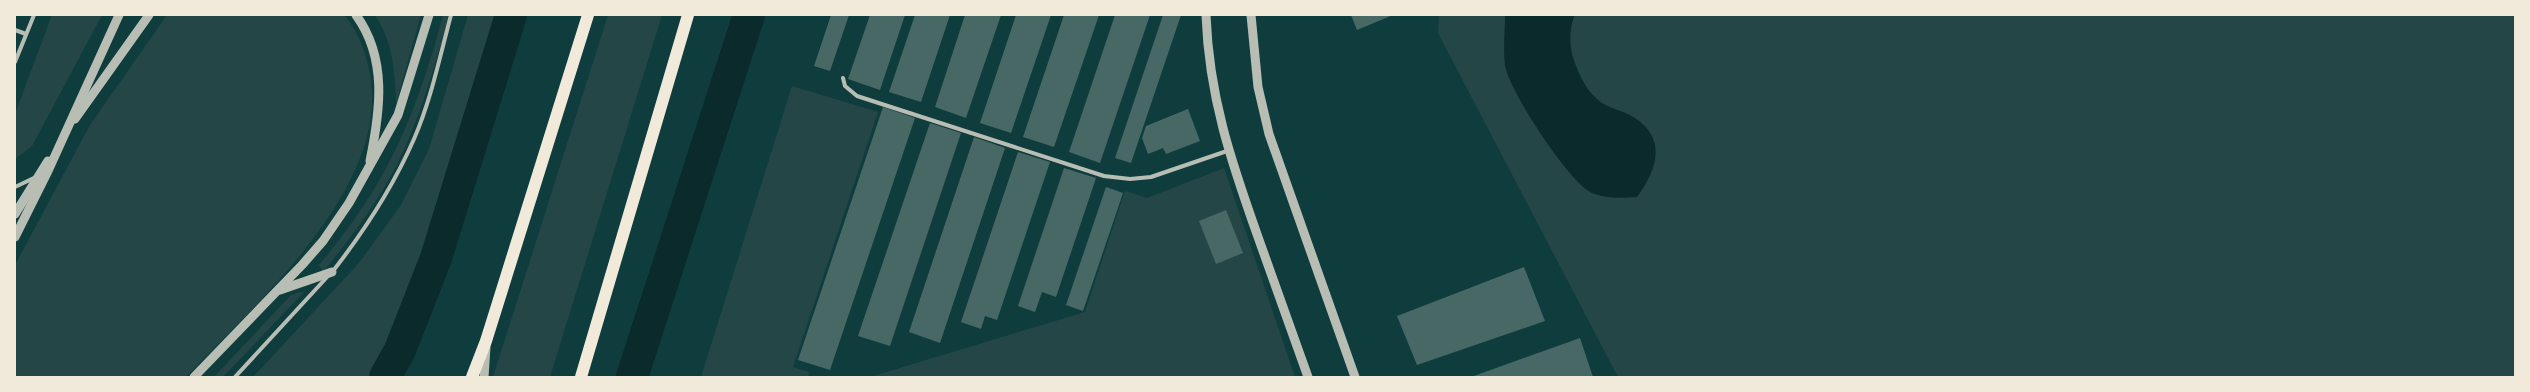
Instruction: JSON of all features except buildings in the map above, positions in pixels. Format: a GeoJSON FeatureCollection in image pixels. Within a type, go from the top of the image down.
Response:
{"type":"FeatureCollection","features":[{"type":"Feature","properties":{"kind":"main road"},"geometry":{"type":"LineString","coordinates":[[472,377],[486,341],[588,15]]}},
{"type":"Feature","properties":{"kind":"main road"},"geometry":{"type":"LineString","coordinates":[[580,377],[688,15]]}},
{"type":"Feature","properties":{"kind":"street"},"geometry":{"type":"LineString","coordinates":[[15,237],[48,171],[119,15]]}},
{"type":"Feature","properties":{"kind":"street"},"geometry":{"type":"LineString","coordinates":[[75,110],[150,15]]}},
{"type":"Feature","properties":{"kind":"street"},"geometry":{"type":"LineString","coordinates":[[15,214],[65,133],[150,15]]}},
{"type":"Feature","properties":{"kind":"street"},"geometry":{"type":"LineString","coordinates":[[356,15],[368,36],[379,79],[378,124],[368,172]]}},
{"type":"Feature","properties":{"kind":"street"},"geometry":{"type":"LineString","coordinates":[[194,377],[278,291],[323,241],[368,172],[398,115],[409,85],[429,15]]}},
{"type":"Feature","properties":{"kind":"street"},"geometry":{"type":"LineString","coordinates":[[1206,15],[1207,50],[1213,90],[1227,151],[1308,377]]}},
{"type":"Feature","properties":{"kind":"street"},"geometry":{"type":"LineString","coordinates":[[1251,15],[1258,87],[1269,134],[1355,377]]}},
{"type":"Feature","properties":{"kind":"street"},"geometry":{"type":"LineString","coordinates":[[278,291],[332,272]]}},
{"type":"Feature","properties":{"kind":"street"},"geometry":{"type":"LineString","coordinates":[[484,377],[486,341]]}},
{"type":"Feature","properties":{"kind":"lane"},"geometry":{"type":"LineString","coordinates":[[15,62],[32,15]]}},
{"type":"Feature","properties":{"kind":"lane"},"geometry":{"type":"LineString","coordinates":[[234,377],[332,272],[365,229],[400,169],[415,137],[451,15]]}},
{"type":"Feature","properties":{"kind":"lane"},"geometry":{"type":"LineString","coordinates":[[15,30],[26,34]]}},
{"type":"Feature","properties":{"kind":"lane"},"geometry":{"type":"LineString","coordinates":[[843,78],[845,86],[857,96],[1104,176],[1130,179],[1150,177],[1227,151]]}},
{"type":"Feature","properties":{"kind":"lane"},"geometry":{"type":"LineString","coordinates":[[15,187],[48,171]]}},
{"type":"Feature","properties":{"kind":"shaded area"},"geometry":{"type":"Polygon","coordinates":[[[52,15],[102,15],[32,146],[15,159],[15,114],[52,15]]]}},
{"type":"Feature","properties":{"kind":"shaded area"},"geometry":{"type":"Polygon","coordinates":[[[167,15],[344,15],[360,40],[369,69],[372,112],[361,155],[341,197],[314,238],[282,277],[186,377],[15,377],[15,265],[90,125],[167,15]]]}},
{"type":"Feature","properties":{"kind":"shaded area"},"geometry":{"type":"Polygon","coordinates":[[[375,15],[421,15],[396,104],[392,58],[386,36],[375,15]]]}},
{"type":"Feature","properties":{"kind":"shaded area"},"geometry":{"type":"Polygon","coordinates":[[[443,15],[449,15],[423,102],[403,152],[377,200],[323,272],[319,265],[363,206],[396,148],[422,85],[443,15]]]}},
{"type":"Feature","properties":{"kind":"shaded area"},"geometry":{"type":"Polygon","coordinates":[[[468,15],[506,15],[431,257],[397,346],[380,377],[253,377],[359,263],[401,205],[429,149],[468,15]]]}},
{"type":"Feature","properties":{"kind":"shaded area"},"geometry":{"type":"Polygon","coordinates":[[[608,15],[662,15],[550,377],[493,377],[608,15]]]}},
{"type":"Feature","properties":{"kind":"shaded area"},"geometry":{"type":"Polygon","coordinates":[[[1439,15],[2515,15],[2515,377],[1618,377],[1438,33],[1439,15]]]}},
{"type":"Feature","properties":{"kind":"shaded area"},"geometry":{"type":"Polygon","coordinates":[[[1505,15],[1575,15],[1570,38],[1571,50],[1578,71],[1586,86],[1601,102],[1635,118],[1652,136],[1656,156],[1649,177],[1637,197],[1620,198],[1592,193],[1582,186],[1555,154],[1528,113],[1509,77],[1504,59],[1505,15]]]}},
{"type":"Feature","properties":{"kind":"shaded area"},"geometry":{"type":"Polygon","coordinates":[[[792,86],[878,112],[793,367],[809,372],[808,377],[701,377],[792,86]]]}},
{"type":"Feature","properties":{"kind":"shaded area"},"geometry":{"type":"Polygon","coordinates":[[[1224,168],[1295,377],[870,377],[1085,312],[1125,191],[1147,198],[1224,168]]]}},
{"type":"Feature","properties":{"kind":"shaded area"},"geometry":{"type":"Polygon","coordinates":[[[305,291],[223,377],[214,377],[291,295],[305,291]]]}},
{"type":"Feature","properties":{"kind":"waterway"},"geometry":{"type":"LineString","coordinates":[[385,377],[400,350],[436,258],[511,15]]}},
{"type":"Feature","properties":{"kind":"waterway"},"geometry":{"type":"LineString","coordinates":[[632,377],[749,15]]}}]}
